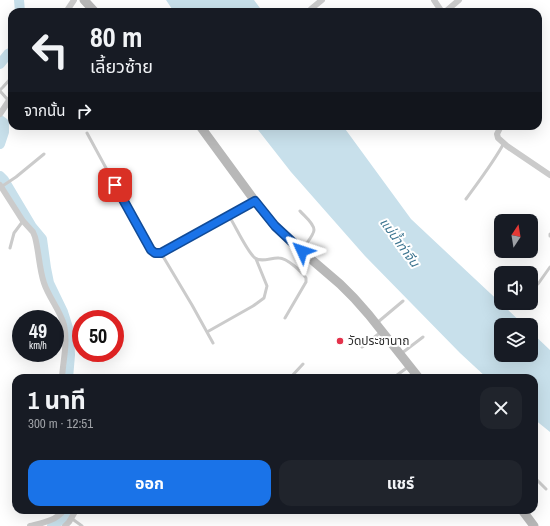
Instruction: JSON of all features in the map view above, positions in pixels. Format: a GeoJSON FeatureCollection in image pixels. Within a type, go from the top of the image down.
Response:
{"type":"FeatureCollection","features":[{"type":"Feature","properties":{"kind":"main road"},"geometry":{"type":"LineString","coordinates":[[84,0],[92,8]]}},
{"type":"Feature","properties":{"kind":"main road"},"geometry":{"type":"LineString","coordinates":[[203,130],[275,226],[354,298],[376,323],[416,374]]}},
{"type":"Feature","properties":{"kind":"main road"},"geometry":{"type":"LineString","coordinates":[[525,514],[534,526]]}},
{"type":"Feature","properties":{"kind":"street"},"geometry":{"type":"LineString","coordinates":[[312,8],[322,0]]}},
{"type":"Feature","properties":{"kind":"street"},"geometry":{"type":"LineString","coordinates":[[450,8],[459,0]]}},
{"type":"Feature","properties":{"kind":"street"},"geometry":{"type":"LineString","coordinates":[[0,114],[8,101]]}},
{"type":"Feature","properties":{"kind":"street"},"geometry":{"type":"LineString","coordinates":[[499,130],[497,134],[498,138],[550,175]]}},
{"type":"Feature","properties":{"kind":"street"},"geometry":{"type":"LineString","coordinates":[[2,186],[23,221],[33,232],[44,283],[64,326],[65,354],[62,374]]}},
{"type":"Feature","properties":{"kind":"street"},"geometry":{"type":"LineString","coordinates":[[30,526],[56,518],[61,514]]}},
{"type":"Feature","properties":{"kind":"street"},"geometry":{"type":"LineString","coordinates":[[65,526],[74,514]]}},
{"type":"Feature","properties":{"kind":"lane"},"geometry":{"type":"LineString","coordinates":[[0,91],[8,82]]}},
{"type":"Feature","properties":{"kind":"lane"},"geometry":{"type":"LineString","coordinates":[[87,132],[151,250],[155,253],[161,253],[255,201]]}},
{"type":"Feature","properties":{"kind":"lane"},"geometry":{"type":"LineString","coordinates":[[466,199],[486,172],[504,143]]}},
{"type":"Feature","properties":{"kind":"lane"},"geometry":{"type":"LineString","coordinates":[[2,186],[44,154]]}},
{"type":"Feature","properties":{"kind":"lane"},"geometry":{"type":"LineString","coordinates":[[300,211],[312,225],[314,230],[302,251]]}},
{"type":"Feature","properties":{"kind":"lane"},"geometry":{"type":"LineString","coordinates":[[207,332],[253,306],[264,298],[267,286],[256,259],[250,253],[229,216]]}},
{"type":"Feature","properties":{"kind":"lane"},"geometry":{"type":"LineString","coordinates":[[10,248],[14,233],[23,221]]}},
{"type":"Feature","properties":{"kind":"lane"},"geometry":{"type":"LineString","coordinates":[[161,253],[213,343]]}},
{"type":"Feature","properties":{"kind":"lane"},"geometry":{"type":"LineString","coordinates":[[256,259],[263,260],[280,258],[286,260],[304,274],[306,278],[306,282],[285,318]]}},
{"type":"Feature","properties":{"kind":"lane"},"geometry":{"type":"LineString","coordinates":[[538,284],[550,267]]}},
{"type":"Feature","properties":{"kind":"lane"},"geometry":{"type":"LineString","coordinates":[[376,323],[403,301]]}},
{"type":"Feature","properties":{"kind":"lane"},"geometry":{"type":"LineString","coordinates":[[362,347],[382,331]]}},
{"type":"Feature","properties":{"kind":"lane"},"geometry":{"type":"LineString","coordinates":[[400,354],[423,337]]}},
{"type":"Feature","properties":{"kind":"lane"},"geometry":{"type":"LineString","coordinates":[[294,374],[303,364]]}},
{"type":"Feature","properties":{"kind":"lane"},"geometry":{"type":"LineString","coordinates":[[398,374],[409,366]]}},
{"type":"Feature","properties":{"kind":"lane"},"geometry":{"type":"LineString","coordinates":[[538,481],[546,489]]}},
{"type":"Feature","properties":{"kind":"lane"},"geometry":{"type":"LineString","coordinates":[[71,518],[82,526]]}},
{"type":"Feature","properties":{"kind":"water"},"geometry":{"type":"Polygon","coordinates":[[[166,0],[254,0],[260,8],[171,8],[166,0]]]}},
{"type":"Feature","properties":{"kind":"water","name":"แม่น้ำท่าจีน"},"geometry":{"type":"Polygon","coordinates":[[[258,130],[346,130],[411,219],[494,297],[494,310],[508,310],[517,318],[494,318],[494,362],[538,362],[538,339],[550,350],[550,432],[538,422],[538,374],[483,374],[460,353],[365,256],[291,172],[258,130]]]}},
{"type":"Feature","properties":{"kind":"waterway"},"geometry":{"type":"LineString","coordinates":[[19,0],[20,8]]}},
{"type":"Feature","properties":{"kind":"waterway"},"geometry":{"type":"LineString","coordinates":[[0,64],[8,54]]}},
{"type":"Feature","properties":{"kind":"waterway"},"geometry":{"type":"LineString","coordinates":[[0,120],[4,123],[4,132],[0,144]]}},
{"type":"Feature","properties":{"kind":"waterway"},"geometry":{"type":"LineString","coordinates":[[0,176],[4,180],[32,227],[42,239],[49,283],[63,312],[69,331],[70,355],[68,374]]}},
{"type":"Feature","properties":{"kind":"waterway"},"geometry":{"type":"LineString","coordinates":[[52,526],[64,518],[66,514]]}},
{"type":"Feature","properties":{"kind":"place","name":"วัดประชานาถ"},"geometry":{"type":"Point","coordinates":[340,341]}},
{"type":"Feature","properties":{"kind":"route"},"geometry":{"type":"LineString","coordinates":[[115,185],[151,250],[155,253],[161,253],[255,201],[275,226],[302,251]]}}]}
